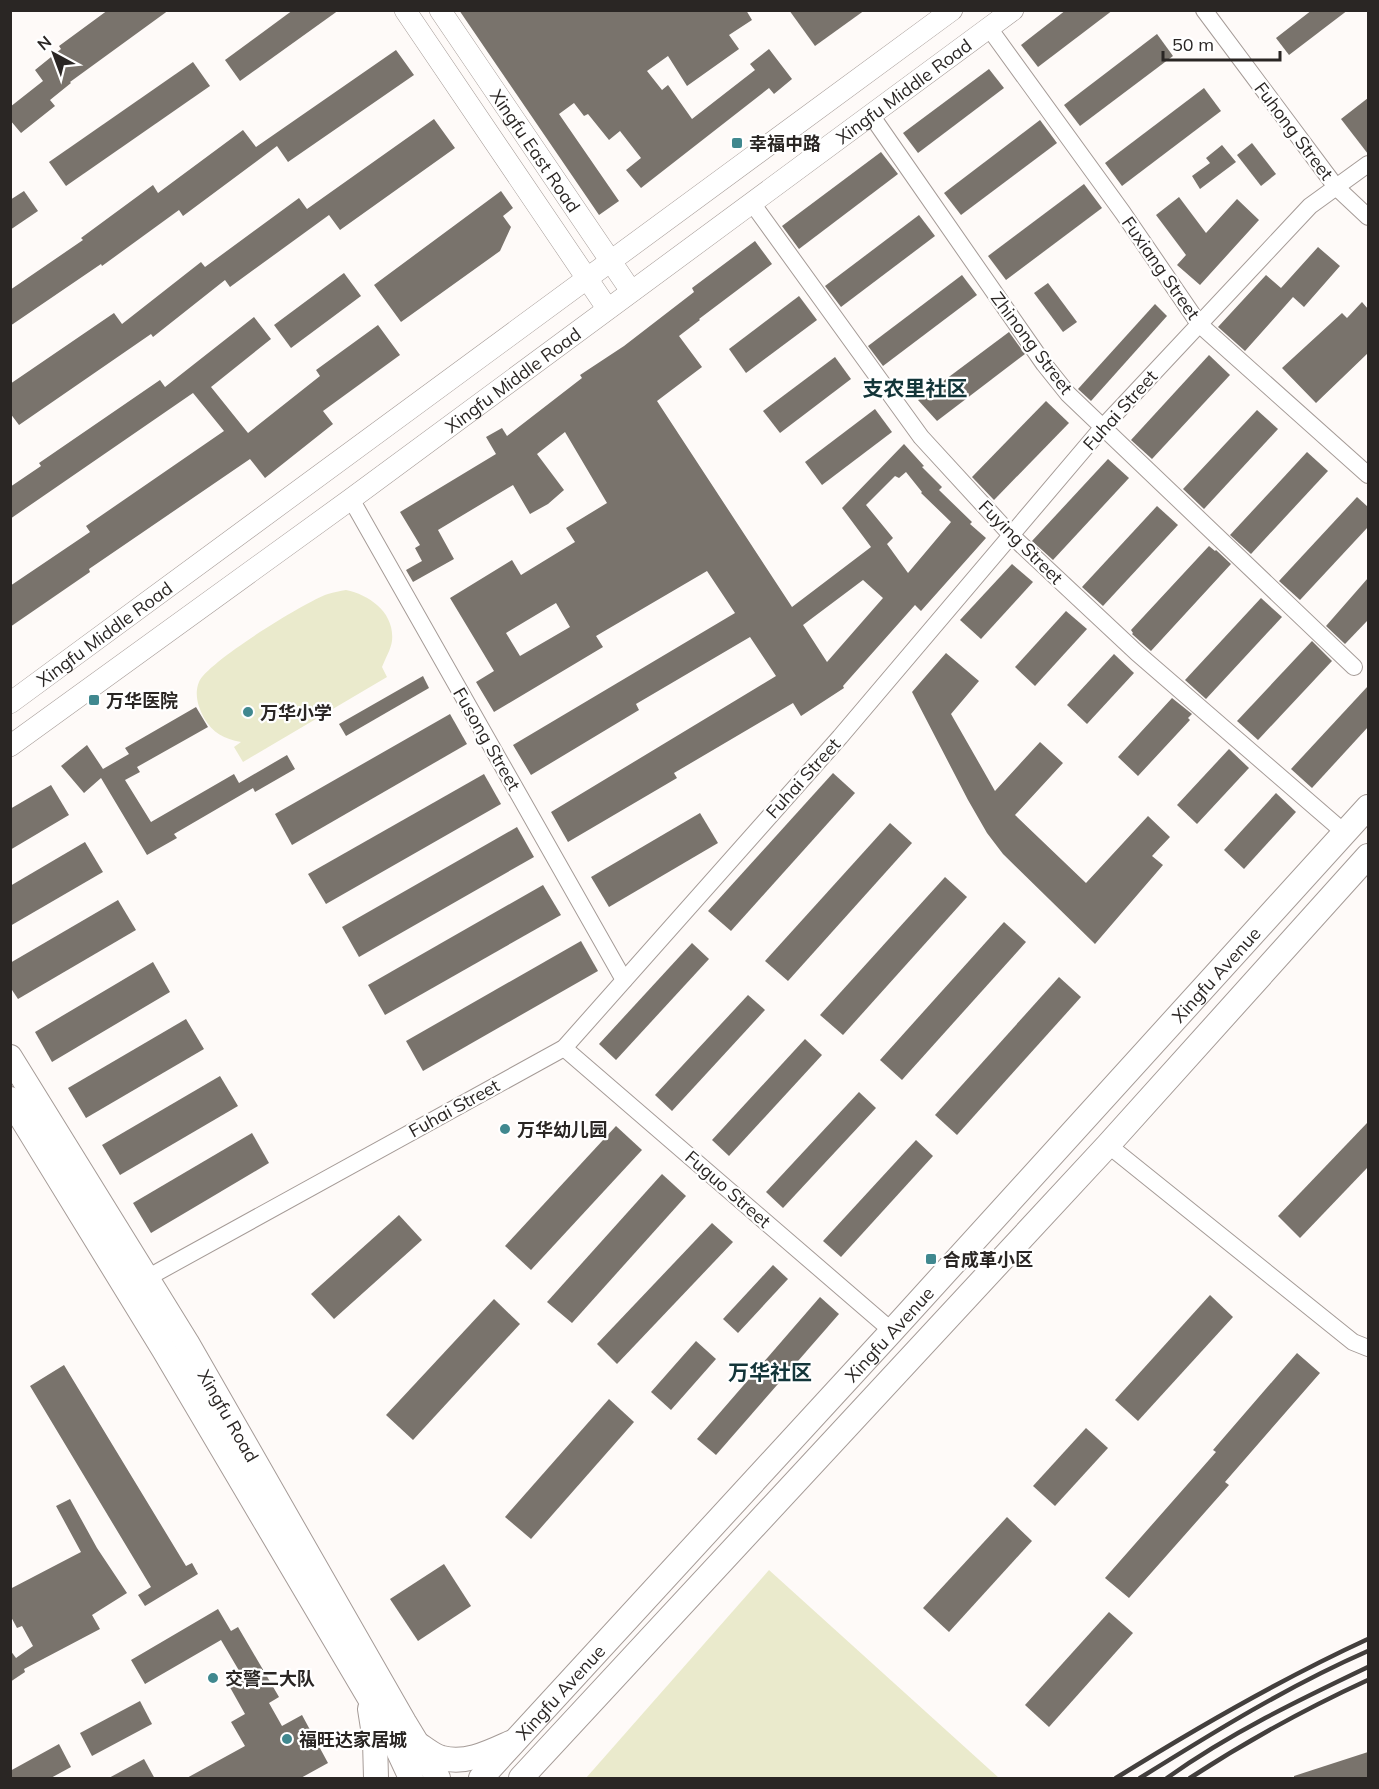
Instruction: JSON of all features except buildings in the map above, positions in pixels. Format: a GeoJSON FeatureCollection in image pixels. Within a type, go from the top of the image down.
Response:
{"type":"FeatureCollection","features":[{"type":"Feature","properties":{"kind":"main road","name":"Xingfu Avenue"},"geometry":{"type":"LineString","coordinates":[[481,1779],[1368,807]]}},
{"type":"Feature","properties":{"kind":"main road","name":"Xingfu Avenue"},"geometry":{"type":"LineString","coordinates":[[521,1779],[537,1768],[1108,1145],[1368,856]]}},
{"type":"Feature","properties":{"kind":"main road","name":"Xingfu Road"},"geometry":{"type":"LineString","coordinates":[[10,1057],[147,1278],[438,1779]]}},
{"type":"Feature","properties":{"kind":"main road","name":"Xingfu Road"},"geometry":{"type":"LineString","coordinates":[[10,1099],[164,1350],[369,1697],[389,1731],[411,1779]]}},
{"type":"Feature","properties":{"kind":"main road"},"geometry":{"type":"LineString","coordinates":[[369,1697],[375,1741],[376,1779]]}},
{"type":"Feature","properties":{"kind":"main road"},"geometry":{"type":"LineString","coordinates":[[417,1743],[440,1758],[460,1760],[482,1755],[518,1740]]}},
{"type":"Feature","properties":{"kind":"street","name":"Xingfu East Road"},"geometry":{"type":"LineString","coordinates":[[405,10],[607,308]]}},
{"type":"Feature","properties":{"kind":"street","name":"Xingfu East Road"},"geometry":{"type":"LineString","coordinates":[[440,10],[631,291]]}},
{"type":"Feature","properties":{"kind":"street","name":"Xingfu Middle Road"},"geometry":{"type":"LineString","coordinates":[[10,703],[952,10]]}},
{"type":"Feature","properties":{"kind":"street","name":"Xingfu Middle Road"},"geometry":{"type":"LineString","coordinates":[[10,746],[351,499],[1013,10]]}},
{"type":"Feature","properties":{"kind":"street","name":"Fuhong Street"},"geometry":{"type":"LineString","coordinates":[[1204,10],[1336,188],[1368,217]]}},
{"type":"Feature","properties":{"kind":"street","name":"Fuxiang Street"},"geometry":{"type":"LineString","coordinates":[[989,28],[1123,213],[1199,324],[1368,475]]}},
{"type":"Feature","properties":{"kind":"street","name":"Zhinong Street"},"geometry":{"type":"LineString","coordinates":[[871,115],[1044,364],[1068,394],[1354,667]]}},
{"type":"Feature","properties":{"kind":"street","name":"Fuhai Street"},"geometry":{"type":"LineString","coordinates":[[147,1278],[564,1048],[840,737],[1102,428],[1310,206],[1368,164]]}},
{"type":"Feature","properties":{"kind":"street","name":"Fuying Street"},"geometry":{"type":"LineString","coordinates":[[752,202],[921,436],[1011,535],[1137,653],[1345,833]]}},
{"type":"Feature","properties":{"kind":"street","name":"Fusong Street"},"geometry":{"type":"LineString","coordinates":[[351,499],[624,980]]}},
{"type":"Feature","properties":{"kind":"street","name":"Fuguo Street"},"geometry":{"type":"LineString","coordinates":[[564,1048],[892,1331]]}},
{"type":"Feature","properties":{"kind":"street"},"geometry":{"type":"LineString","coordinates":[[1108,1145],[1353,1342],[1368,1348]]}},
{"type":"Feature","properties":{"kind":"green space"},"geometry":{"type":"Polygon","coordinates":[[[346,590],[372,601],[385,614],[389,622],[392,641],[382,667],[387,677],[243,762],[234,747],[241,742],[219,734],[204,718],[197,700],[199,682],[219,661],[279,620],[316,599],[346,590]]]}},
{"type":"Feature","properties":{"kind":"green space"},"geometry":{"type":"Polygon","coordinates":[[[769,1570],[999,1778],[586,1778],[769,1570]]]}},
{"type":"Feature","properties":{"kind":"railway"},"geometry":{"type":"LineString","coordinates":[[1116,1778],[1240,1704],[1368,1639]]}},
{"type":"Feature","properties":{"kind":"railway"},"geometry":{"type":"LineString","coordinates":[[1140,1778],[1280,1694],[1368,1651]]}},
{"type":"Feature","properties":{"kind":"railway"},"geometry":{"type":"LineString","coordinates":[[1167,1778],[1240,1732],[1368,1667]]}},
{"type":"Feature","properties":{"kind":"railway"},"geometry":{"type":"LineString","coordinates":[[1190,1778],[1278,1726],[1368,1680]]}},
{"type":"Feature","properties":{"kind":"place","name":"幸福中路"},"geometry":{"type":"Point","coordinates":[737,143]}},
{"type":"Feature","properties":{"kind":"place","name":"万华医院"},"geometry":{"type":"Point","coordinates":[94,700]}},
{"type":"Feature","properties":{"kind":"place","name":"万华小学"},"geometry":{"type":"Point","coordinates":[248,712]}},
{"type":"Feature","properties":{"kind":"place","name":"万华幼儿园"},"geometry":{"type":"Point","coordinates":[505,1129]}},
{"type":"Feature","properties":{"kind":"place","name":"合成革小区"},"geometry":{"type":"Point","coordinates":[931,1259]}},
{"type":"Feature","properties":{"kind":"place","name":"交警二大队"},"geometry":{"type":"Point","coordinates":[213,1678]}},
{"type":"Feature","properties":{"kind":"place","name":"福旺达家居城"},"geometry":{"type":"Point","coordinates":[287,1739]}},
{"type":"Feature","properties":{"kind":"district","name":"支农里社区"},"geometry":{"type":"Point","coordinates":[915,388]}},
{"type":"Feature","properties":{"kind":"district","name":"万华社区"},"geometry":{"type":"Point","coordinates":[770,1372]}}]}
